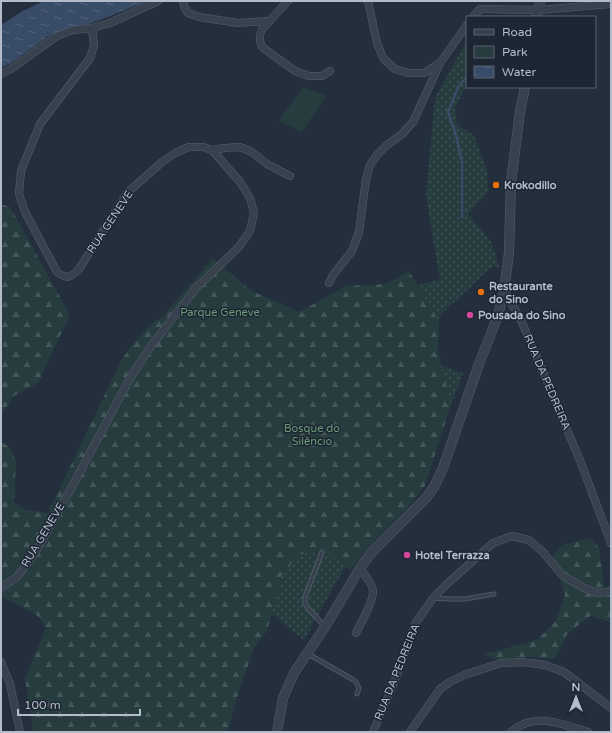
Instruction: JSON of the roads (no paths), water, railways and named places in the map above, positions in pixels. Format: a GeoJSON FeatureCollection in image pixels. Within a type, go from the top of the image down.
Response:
{"type":"FeatureCollection","features":[{"type":"Feature","properties":{"kind":"street"},"geometry":{"type":"LineString","coordinates":[[1,74],[11,69],[57,36],[73,30],[92,28],[110,23],[158,1]]}},
{"type":"Feature","properties":{"kind":"street"},"geometry":{"type":"LineString","coordinates":[[183,1],[188,13],[199,17],[238,23],[269,21]]}},
{"type":"Feature","properties":{"kind":"street"},"geometry":{"type":"LineString","coordinates":[[288,1],[259,34],[259,41],[262,47],[295,71],[309,76],[322,76],[330,70]]}},
{"type":"Feature","properties":{"kind":"street"},"geometry":{"type":"LineString","coordinates":[[368,1],[377,43],[383,58],[395,69],[408,73],[424,73],[440,63]]}},
{"type":"Feature","properties":{"kind":"street"},"geometry":{"type":"LineString","coordinates":[[474,16],[480,9],[479,1]]}},
{"type":"Feature","properties":{"kind":"street"},"geometry":{"type":"LineString","coordinates":[[480,9],[538,9],[611,4]]}},
{"type":"Feature","properties":{"kind":"street"},"geometry":{"type":"LineString","coordinates":[[329,283],[333,275],[352,251],[360,232],[366,179],[370,165],[376,155],[401,135],[413,122],[440,63],[466,26]]}},
{"type":"Feature","properties":{"kind":"street","name":"RUA GENEVE"},"geometry":{"type":"LineString","coordinates":[[1,588],[17,577],[34,553],[73,485],[130,378],[151,346],[196,288],[238,248],[250,231],[254,213],[250,198],[240,182],[212,150],[203,147],[189,147],[177,152],[162,162],[127,193],[79,269],[73,275],[68,277],[62,276],[57,272],[25,212],[19,194],[21,171],[40,124],[90,58],[94,45],[92,28]]}},
{"type":"Feature","properties":{"kind":"street"},"geometry":{"type":"LineString","coordinates":[[277,732],[283,698],[294,673],[325,627],[360,568],[372,552],[426,498],[434,487],[443,468],[479,364],[498,316],[504,290],[509,253],[512,182],[520,112],[525,88]]}},
{"type":"Feature","properties":{"kind":"street"},"geometry":{"type":"LineString","coordinates":[[212,150],[240,147],[252,152],[267,164],[290,176]]}},
{"type":"Feature","properties":{"kind":"street","name":"RUA DA PEDREIRA"},"geometry":{"type":"LineString","coordinates":[[504,290],[521,320],[581,464],[611,543]]}},
{"type":"Feature","properties":{"kind":"street","name":"RUA DA PEDREIRA"},"geometry":{"type":"LineString","coordinates":[[373,732],[396,678],[415,624],[433,598],[492,543],[512,536],[528,540],[543,552],[562,574],[584,588],[597,593],[611,590]]}},
{"type":"Feature","properties":{"kind":"street"},"geometry":{"type":"LineString","coordinates":[[356,633],[371,600],[373,590],[360,568]]}},
{"type":"Feature","properties":{"kind":"street"},"geometry":{"type":"LineString","coordinates":[[1,662],[10,684],[20,732]]}},
{"type":"Feature","properties":{"kind":"street"},"geometry":{"type":"LineString","coordinates":[[410,732],[440,689],[464,675],[501,663],[523,662],[545,665],[564,672],[611,708]]}},
{"type":"Feature","properties":{"kind":"street"},"geometry":{"type":"LineString","coordinates":[[511,732],[529,722],[538,720],[588,732]]}},
{"type":"Feature","properties":{"kind":"street"},"geometry":{"type":"LineString","coordinates":[[278,722],[282,732]]}},
{"type":"Feature","properties":{"kind":"lane"},"geometry":{"type":"LineString","coordinates":[[322,552],[305,603],[309,610],[325,627]]}},
{"type":"Feature","properties":{"kind":"lane"},"geometry":{"type":"LineString","coordinates":[[433,598],[465,599],[494,594]]}},
{"type":"Feature","properties":{"kind":"lane"},"geometry":{"type":"LineString","coordinates":[[307,653],[356,682],[359,688],[357,694]]}},
{"type":"Feature","properties":{"kind":"water"},"geometry":{"type":"Polygon","coordinates":[[[44,1],[148,1],[92,23],[50,35],[11,63],[1,68],[1,25],[21,12],[44,1]]]}},
{"type":"Feature","properties":{"kind":"waterway"},"geometry":{"type":"LineString","coordinates":[[462,217],[462,162],[456,135],[448,112],[458,87],[466,78]]}},
{"type":"Feature","properties":{"kind":"place","name":"Krokodillo"},"geometry":{"type":"Point","coordinates":[496,185]}},
{"type":"Feature","properties":{"kind":"place","name":"Restaurante do Sino"},"geometry":{"type":"Point","coordinates":[481,292]}},
{"type":"Feature","properties":{"kind":"place","name":"Pousada do Sino"},"geometry":{"type":"Point","coordinates":[470,315]}},
{"type":"Feature","properties":{"kind":"place","name":"Hotel Terrazza"},"geometry":{"type":"Point","coordinates":[407,555]}},
{"type":"Feature","properties":{"kind":"park label","name":"Parque Geneve"},"geometry":{"type":"Point","coordinates":[220,312]}},
{"type":"Feature","properties":{"kind":"park label","name":"Bosque do Silêncio"},"geometry":{"type":"Point","coordinates":[312,434]}}]}
